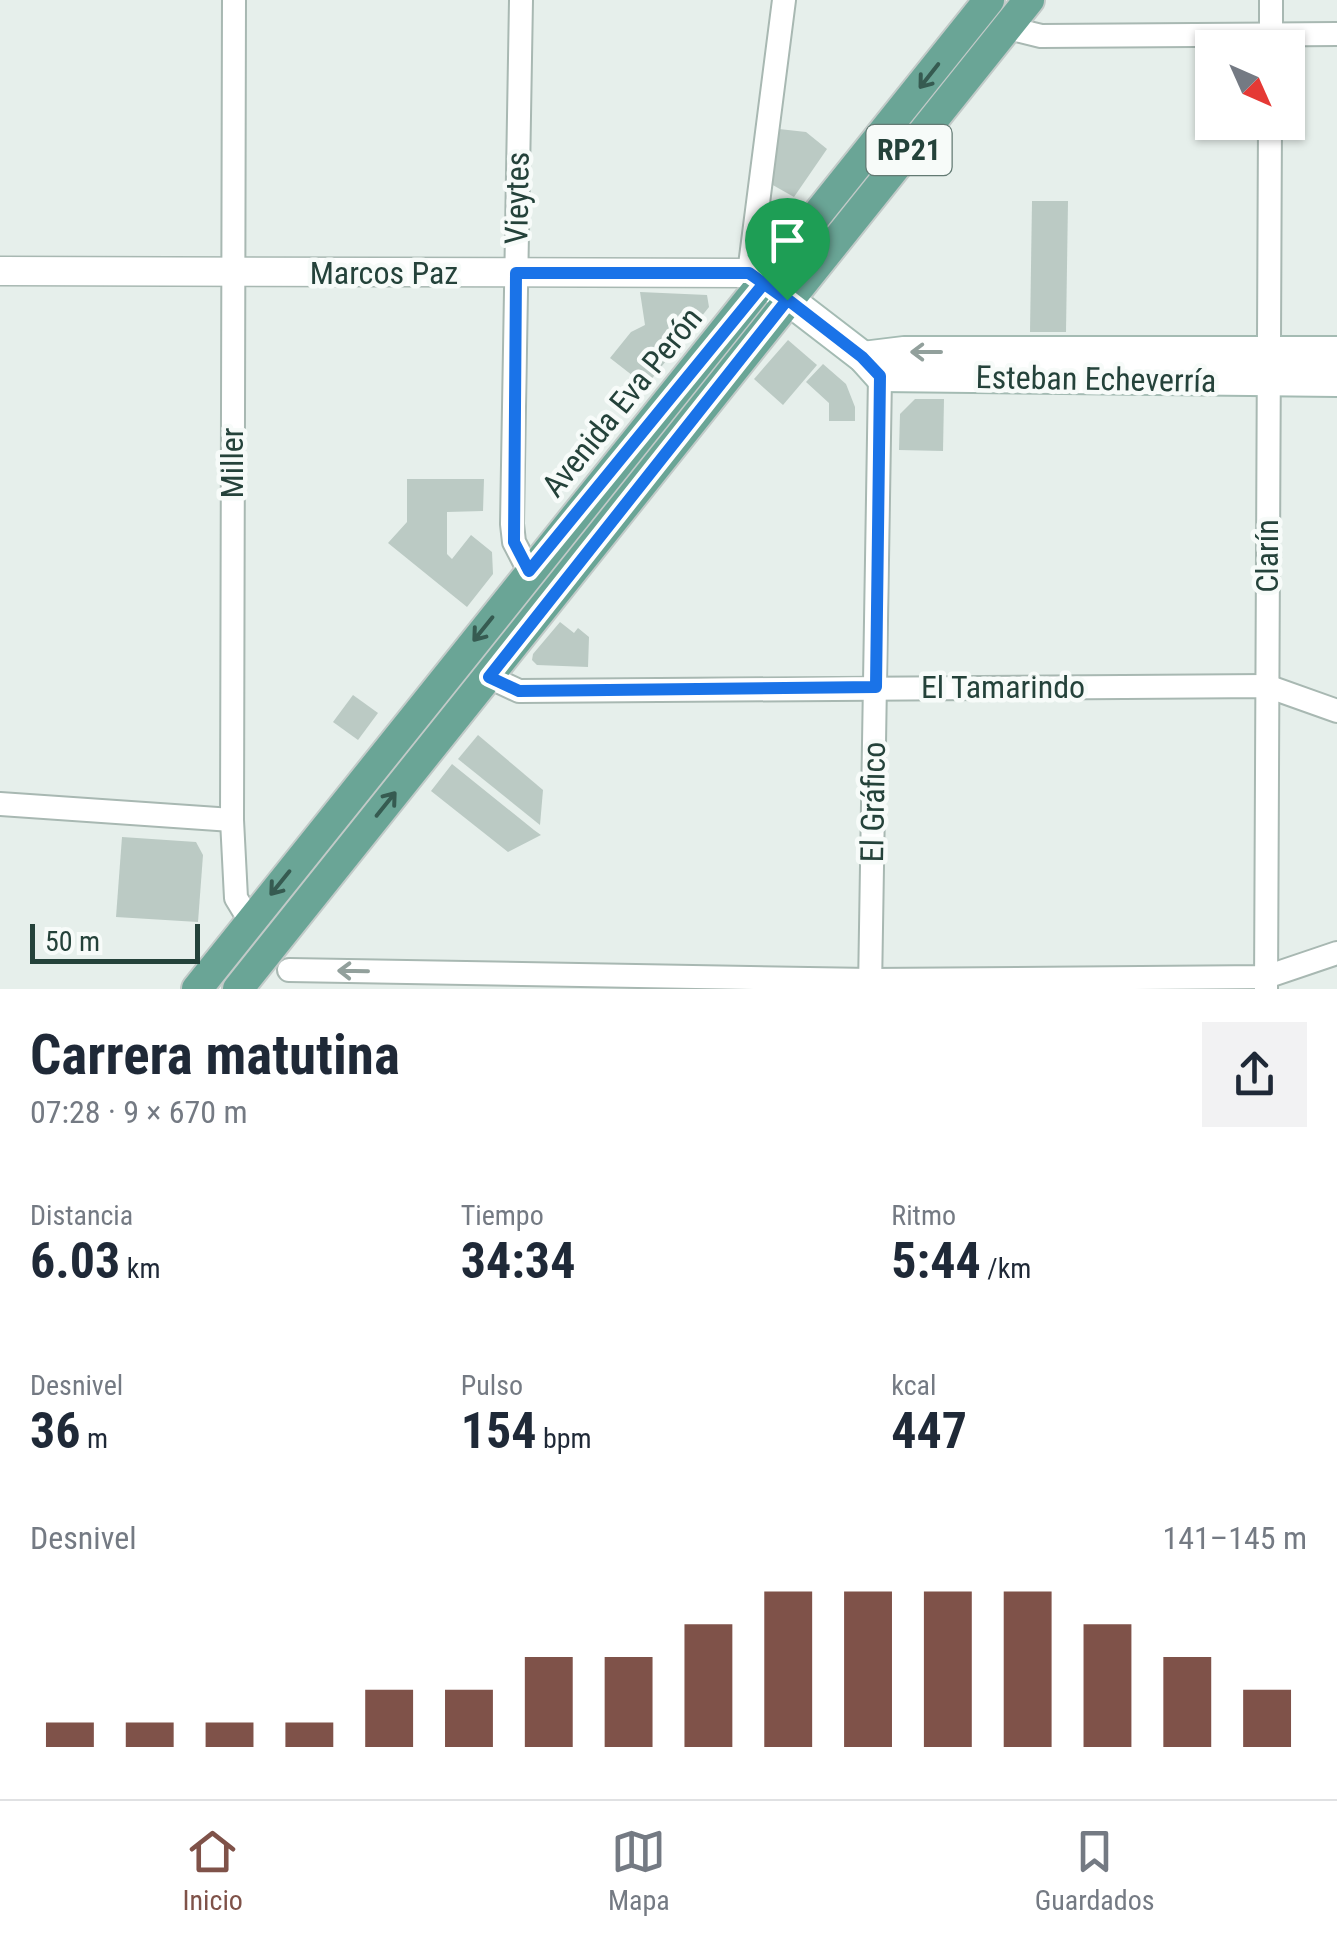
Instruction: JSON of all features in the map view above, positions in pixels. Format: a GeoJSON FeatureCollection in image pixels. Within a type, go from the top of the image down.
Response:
{"type":"FeatureCollection","features":[{"type":"Feature","properties":{"kind":"main road","name":"Avenida Eva Perón"},"geometry":{"type":"LineString","coordinates":[[197,989],[529,571],[767,285],[989,0]]}},
{"type":"Feature","properties":{"kind":"main road","name":"Avenida Eva Perón"},"geometry":{"type":"LineString","coordinates":[[238,989],[278,961],[489,677],[767,285],[1008,28],[1029,0]]}},
{"type":"Feature","properties":{"kind":"main road"},"geometry":{"type":"LineString","coordinates":[[767,285],[871,366]]}},
{"type":"Feature","properties":{"kind":"main road","name":"Esteban Echeverría"},"geometry":{"type":"LineString","coordinates":[[1269,367],[1337,352]]}},
{"type":"Feature","properties":{"kind":"main road","name":"Esteban Echeverría"},"geometry":{"type":"LineString","coordinates":[[871,366],[1269,367],[1337,381]]}},
{"type":"Feature","properties":{"kind":"street","name":"Miller"},"geometry":{"type":"LineString","coordinates":[[234,0],[232,820],[236,898],[250,921]]}},
{"type":"Feature","properties":{"kind":"street","name":"Vieytes"},"geometry":{"type":"LineString","coordinates":[[521,0],[512,524],[514,542],[529,571]]}},
{"type":"Feature","properties":{"kind":"street"},"geometry":{"type":"LineString","coordinates":[[767,285],[784,0]]}},
{"type":"Feature","properties":{"kind":"street"},"geometry":{"type":"LineString","coordinates":[[1271,0],[1271,30]]}},
{"type":"Feature","properties":{"kind":"street"},"geometry":{"type":"LineString","coordinates":[[1008,28],[1041,36],[1195,39]]}},
{"type":"Feature","properties":{"kind":"street"},"geometry":{"type":"LineString","coordinates":[[1305,37],[1337,34]]}},
{"type":"Feature","properties":{"kind":"street","name":"Clarín"},"geometry":{"type":"LineString","coordinates":[[1266,983],[1270,140]]}},
{"type":"Feature","properties":{"kind":"street","name":"Marcos Paz"},"geometry":{"type":"LineString","coordinates":[[0,272],[516,273],[767,285]]}},
{"type":"Feature","properties":{"kind":"street","name":"El Gráfico"},"geometry":{"type":"LineString","coordinates":[[870,984],[876,687],[871,366]]}},
{"type":"Feature","properties":{"kind":"street","name":"El Tamarindo"},"geometry":{"type":"LineString","coordinates":[[489,677],[519,691],[1266,686],[1337,711]]}},
{"type":"Feature","properties":{"kind":"street"},"geometry":{"type":"LineString","coordinates":[[0,804],[232,820]]}},
{"type":"Feature","properties":{"kind":"street"},"geometry":{"type":"LineString","coordinates":[[278,961],[870,984],[1266,983],[1337,952]]}},
{"type":"Feature","properties":{"kind":"street"},"geometry":{"type":"LineString","coordinates":[[278,961],[308,989]]}},
{"type":"Feature","properties":{"kind":"building"},"geometry":{"type":"Polygon","coordinates":[[[779,129],[806,132],[827,149],[794,197],[771,184],[779,129]]]}},
{"type":"Feature","properties":{"kind":"building"},"geometry":{"type":"Polygon","coordinates":[[[1032,201],[1068,201],[1066,332],[1030,332],[1032,201]]]}},
{"type":"Feature","properties":{"kind":"building"},"geometry":{"type":"Polygon","coordinates":[[[640,292],[707,295],[709,307],[646,386],[610,358],[631,332],[645,325],[640,292]]]}},
{"type":"Feature","properties":{"kind":"building"},"geometry":{"type":"Polygon","coordinates":[[[788,340],[817,365],[783,405],[754,379],[788,340]]]}},
{"type":"Feature","properties":{"kind":"building"},"geometry":{"type":"Polygon","coordinates":[[[823,364],[846,384],[855,407],[855,421],[829,421],[829,403],[806,382],[823,364]]]}},
{"type":"Feature","properties":{"kind":"building"},"geometry":{"type":"Polygon","coordinates":[[[915,399],[944,399],[943,451],[899,450],[900,414],[915,399]]]}},
{"type":"Feature","properties":{"kind":"building"},"geometry":{"type":"Polygon","coordinates":[[[407,479],[484,479],[483,511],[447,512],[447,554],[452,559],[471,535],[492,552],[493,574],[467,607],[388,543],[407,522],[407,479]]]}},
{"type":"Feature","properties":{"kind":"building"},"geometry":{"type":"Polygon","coordinates":[[[560,622],[574,633],[578,628],[589,637],[588,667],[537,665],[532,660],[560,622]]]}},
{"type":"Feature","properties":{"kind":"building"},"geometry":{"type":"Polygon","coordinates":[[[353,695],[378,713],[358,740],[333,722],[353,695]]]}},
{"type":"Feature","properties":{"kind":"building"},"geometry":{"type":"Polygon","coordinates":[[[478,735],[543,790],[540,825],[458,759],[478,735]]]}},
{"type":"Feature","properties":{"kind":"building"},"geometry":{"type":"Polygon","coordinates":[[[452,764],[541,835],[508,852],[431,791],[452,764]]]}},
{"type":"Feature","properties":{"kind":"building"},"geometry":{"type":"Polygon","coordinates":[[[122,837],[196,842],[203,855],[198,922],[116,917],[122,837]]]}},
{"type":"Feature","properties":{"kind":"route"},"geometry":{"type":"LineString","coordinates":[[787,300],[489,677],[519,691],[876,687],[880,376],[862,357],[765,282],[529,571],[514,542],[516,273],[749,273],[765,282],[787,300]]}}]}
